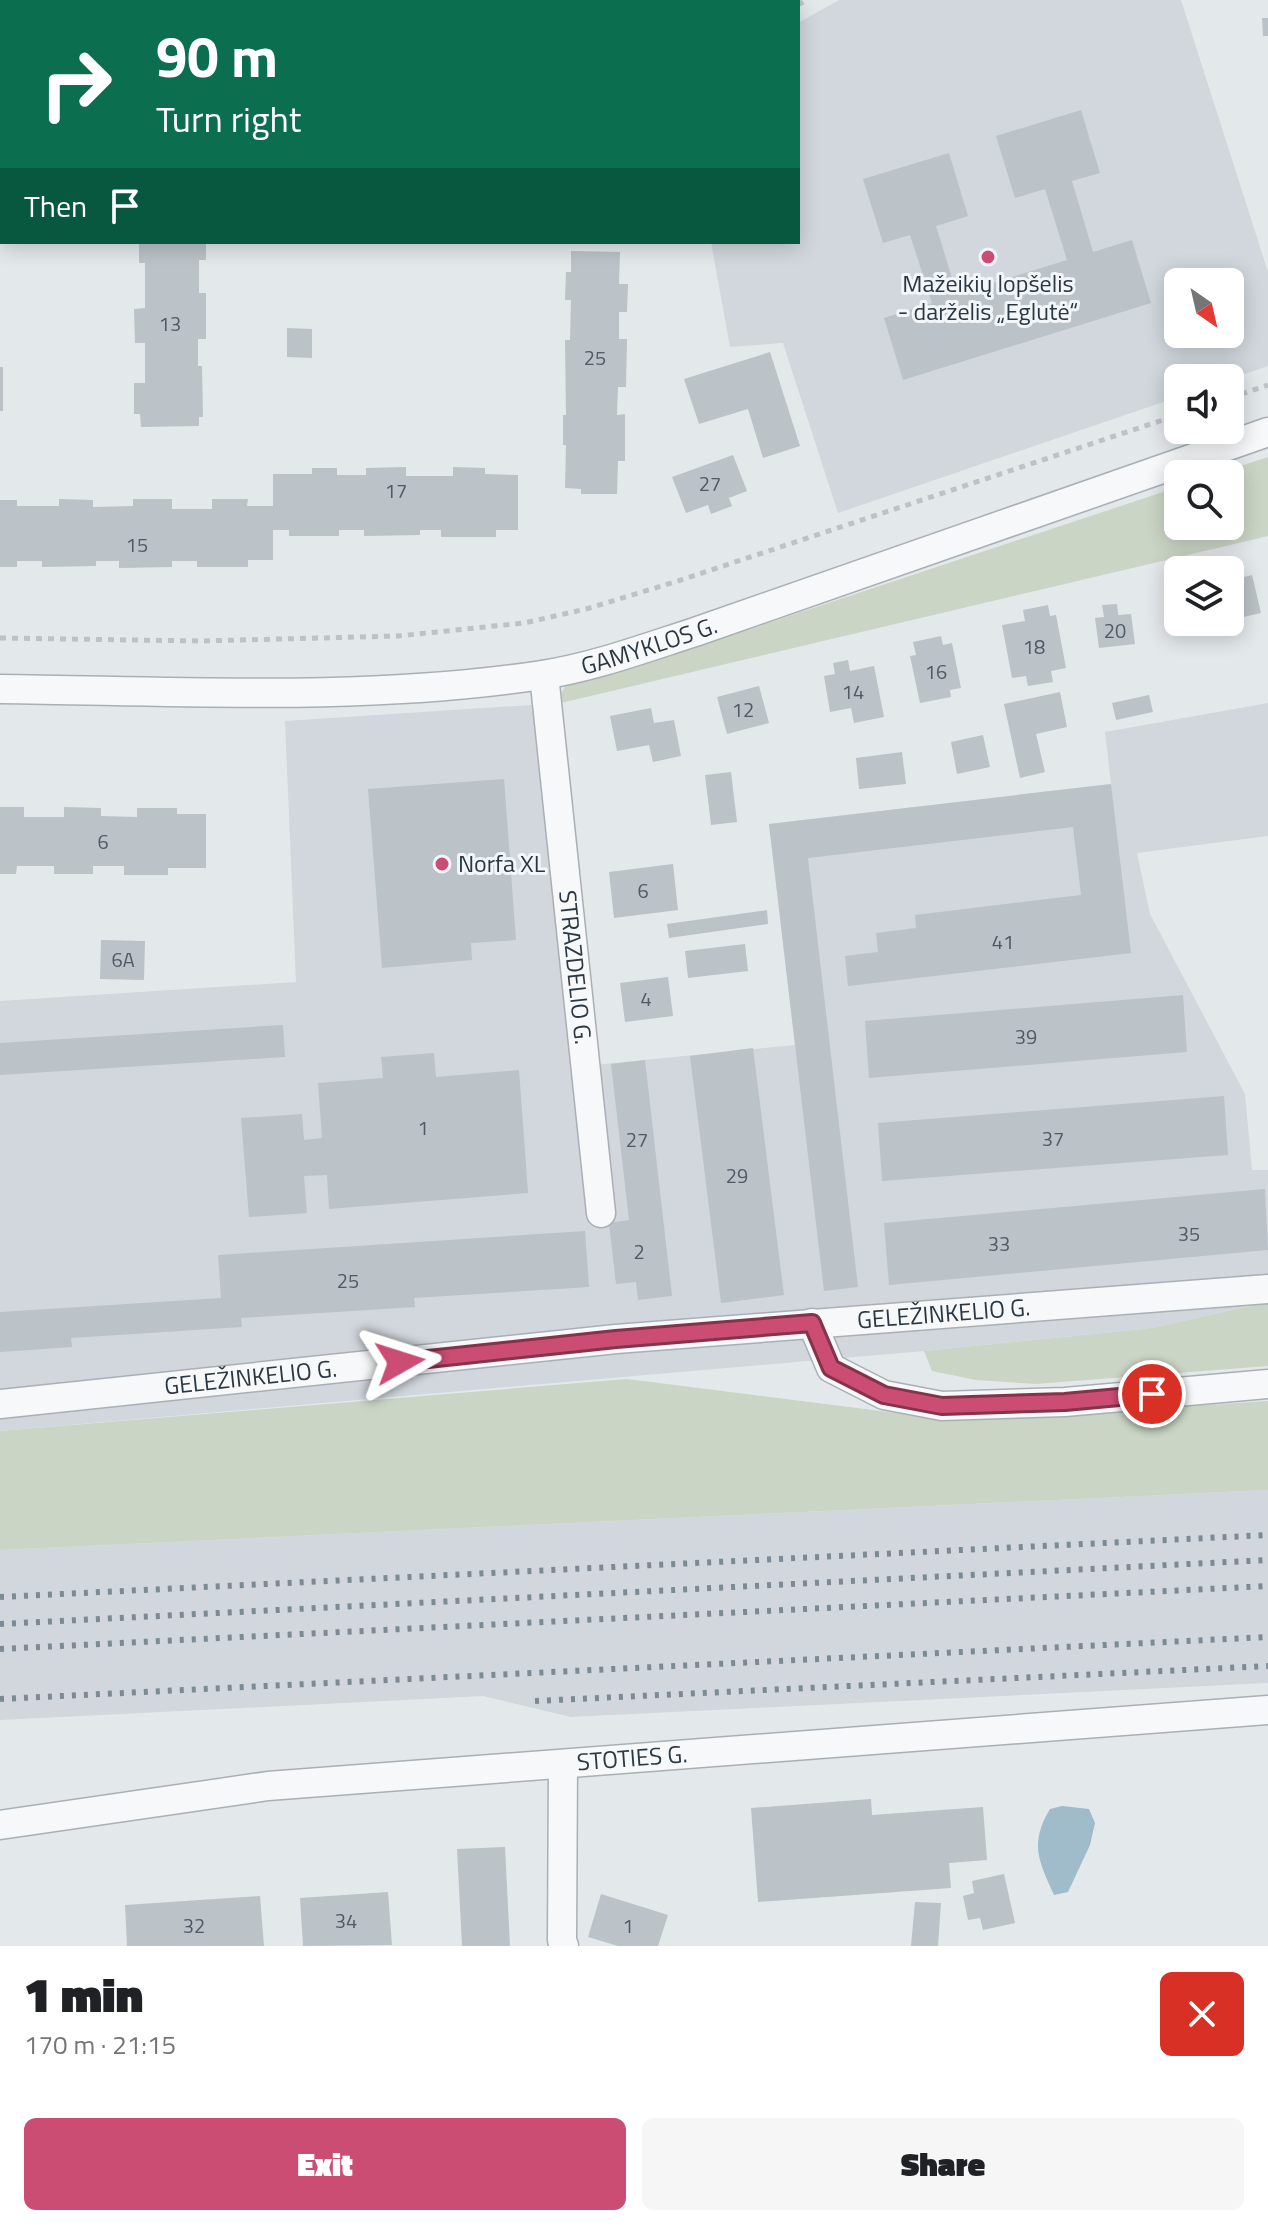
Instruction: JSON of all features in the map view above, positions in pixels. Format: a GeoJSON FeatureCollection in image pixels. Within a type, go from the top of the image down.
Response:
{"type":"FeatureCollection","features":[{"type":"Feature","properties":{"kind":"street","name":"GAMYKLOS G."},"geometry":{"type":"LineString","coordinates":[[0,689],[362,692],[544,675],[600,662],[695,632],[1268,432]]}},
{"type":"Feature","properties":{"kind":"street","name":"STRAZDELIO G."},"geometry":{"type":"LineString","coordinates":[[544,675],[601,1213]]}},
{"type":"Feature","properties":{"kind":"street","name":"GELEŽINKELIO G."},"geometry":{"type":"LineString","coordinates":[[0,1404],[616,1339],[1268,1289]]}},
{"type":"Feature","properties":{"kind":"street"},"geometry":{"type":"LineString","coordinates":[[812,1323],[831,1368],[884,1395],[942,1406],[1065,1402],[1268,1384]]}},
{"type":"Feature","properties":{"kind":"street","name":"STOTIES G."},"geometry":{"type":"LineString","coordinates":[[0,1825],[268,1786],[1268,1710]]}},
{"type":"Feature","properties":{"kind":"street"},"geometry":{"type":"LineString","coordinates":[[563,1764],[564,1946]]}},
{"type":"Feature","properties":{"kind":"path"},"geometry":{"type":"LineString","coordinates":[[1244,393],[1268,385]]}},
{"type":"Feature","properties":{"kind":"path"},"geometry":{"type":"LineString","coordinates":[[0,638],[201,641],[398,636],[524,623],[586,609],[681,580],[1164,420]]}},
{"type":"Feature","properties":{"kind":"shaded area","name":"Mažeikių lopšelis - darželis „Eglutė“"},"geometry":{"type":"Polygon","coordinates":[[[839,0],[1181,0],[1268,272],[1268,366],[1244,374],[1244,364],[1164,364],[1164,402],[838,513],[783,343],[730,347],[711,244],[800,244],[800,22],[839,0]]]}},
{"type":"Feature","properties":{"kind":"shaded area"},"geometry":{"type":"Polygon","coordinates":[[[561,703],[594,1065],[795,1045],[769,824],[1111,784],[1105,732],[1268,703],[1268,836],[1137,853],[1150,914],[1245,1094],[1252,1170],[1268,1170],[1268,1302],[1152,1328],[924,1351],[0,1431],[0,1001],[296,982],[285,721],[561,703]]]}},
{"type":"Feature","properties":{"kind":"shaded area"},"geometry":{"type":"Polygon","coordinates":[[[1268,1490],[1268,1683],[571,1717],[483,1696],[0,1720],[0,1550],[1268,1490]]]}},
{"type":"Feature","properties":{"kind":"green space"},"geometry":{"type":"Polygon","coordinates":[[[1268,457],[1268,536],[1183,556],[1164,556],[1164,561],[561,703],[567,683],[732,635],[1164,492],[1164,540],[1244,540],[1244,465],[1268,457]]]}},
{"type":"Feature","properties":{"kind":"green space"},"geometry":{"type":"Polygon","coordinates":[[[1268,1302],[1268,1366],[1036,1384],[976,1380],[932,1371],[924,1351],[1152,1328],[1268,1302]]]}},
{"type":"Feature","properties":{"kind":"green space"},"geometry":{"type":"Polygon","coordinates":[[[627,1379],[936,1418],[1035,1416],[1268,1401],[1268,1490],[0,1550],[0,1431],[627,1379]]]}},
{"type":"Feature","properties":{"kind":"water"},"geometry":{"type":"Polygon","coordinates":[[[1062,1806],[1089,1809],[1095,1823],[1090,1845],[1068,1892],[1054,1895],[1041,1862],[1038,1843],[1050,1809],[1062,1806]]]}},
{"type":"Feature","properties":{"kind":"building"},"geometry":{"type":"Polygon","coordinates":[[[1262,18],[1268,18],[1268,36],[1263,36],[1262,18]]]}},
{"type":"Feature","properties":{"kind":"building"},"geometry":{"type":"Polygon","coordinates":[[[1081,110],[1100,173],[1072,181],[1093,252],[1132,240],[1151,303],[903,380],[884,318],[932,303],[910,235],[883,243],[863,179],[949,153],[968,216],[936,226],[957,294],[1067,260],[1045,189],[1015,198],[996,136],[1081,110]]]}},
{"type":"Feature","properties":{"kind":"building"},"geometry":{"type":"Polygon","coordinates":[[[139,244],[206,244],[206,260],[199,260],[199,293],[206,293],[206,339],[198,339],[203,417],[199,417],[199,426],[141,427],[140,414],[134,414],[134,383],[145,383],[145,343],[135,343],[134,309],[145,308],[145,263],[139,263],[139,244]]]}},
{"type":"Feature","properties":{"kind":"building"},"geometry":{"type":"Polygon","coordinates":[[[571,251],[620,252],[619,284],[628,284],[627,312],[619,312],[619,339],[627,339],[626,387],[618,387],[617,415],[625,414],[625,461],[618,461],[617,494],[581,494],[581,489],[565,488],[565,340],[570,340],[571,300],[565,300],[566,272],[571,272],[571,251]]]}},
{"type":"Feature","properties":{"kind":"building"},"geometry":{"type":"Polygon","coordinates":[[[287,328],[312,329],[312,358],[287,357],[287,328]]]}},
{"type":"Feature","properties":{"kind":"building"},"geometry":{"type":"Polygon","coordinates":[[[770,352],[800,446],[763,458],[748,409],[699,424],[684,379],[770,352]]]}},
{"type":"Feature","properties":{"kind":"building"},"geometry":{"type":"Polygon","coordinates":[[[0,367],[3,367],[3,411],[0,411],[0,367]]]}},
{"type":"Feature","properties":{"kind":"building"},"geometry":{"type":"Polygon","coordinates":[[[733,455],[747,491],[729,498],[732,506],[711,514],[708,505],[686,513],[672,477],[733,455]]]}},
{"type":"Feature","properties":{"kind":"building"},"geometry":{"type":"Polygon","coordinates":[[[406,467],[406,476],[453,476],[453,467],[485,468],[485,474],[518,475],[518,530],[496,530],[496,537],[441,537],[441,530],[420,530],[420,535],[364,536],[364,530],[339,530],[339,536],[289,536],[289,530],[273,530],[273,560],[248,560],[248,567],[197,567],[197,561],[172,561],[172,567],[119,568],[119,561],[96,561],[96,566],[42,567],[42,561],[17,561],[17,567],[0,567],[0,500],[17,500],[17,506],[59,506],[59,499],[93,500],[93,507],[133,506],[133,499],[172,499],[172,509],[212,509],[212,499],[248,499],[247,506],[273,506],[273,474],[312,474],[312,468],[337,468],[337,475],[366,475],[366,468],[406,467]]]}},
{"type":"Feature","properties":{"kind":"building"},"geometry":{"type":"Polygon","coordinates":[[[1252,575],[1261,613],[1244,617],[1244,577],[1252,575]]]}},
{"type":"Feature","properties":{"kind":"building"},"geometry":{"type":"Polygon","coordinates":[[[1117,604],[1118,615],[1131,614],[1135,644],[1099,648],[1095,618],[1104,617],[1102,605],[1117,604]]]}},
{"type":"Feature","properties":{"kind":"building"},"geometry":{"type":"Polygon","coordinates":[[[1048,605],[1050,616],[1056,615],[1066,668],[1051,671],[1053,682],[1028,686],[1026,676],[1012,678],[1002,625],[1025,621],[1023,610],[1048,605]]]}},
{"type":"Feature","properties":{"kind":"building"},"geometry":{"type":"Polygon","coordinates":[[[941,636],[943,645],[952,643],[961,688],[950,690],[951,697],[920,703],[910,656],[916,655],[913,642],[941,636]]]}},
{"type":"Feature","properties":{"kind":"building"},"geometry":{"type":"Polygon","coordinates":[[[848,660],[850,671],[874,666],[884,717],[854,723],[851,708],[830,712],[824,676],[835,674],[833,663],[848,660]]]}},
{"type":"Feature","properties":{"kind":"building"},"geometry":{"type":"Polygon","coordinates":[[[759,686],[769,723],[727,734],[717,697],[759,686]]]}},
{"type":"Feature","properties":{"kind":"building"},"geometry":{"type":"Polygon","coordinates":[[[1060,692],[1067,727],[1036,734],[1045,772],[1020,778],[1004,704],[1060,692]]]}},
{"type":"Feature","properties":{"kind":"building"},"geometry":{"type":"Polygon","coordinates":[[[1149,695],[1153,712],[1116,720],[1112,703],[1149,695]]]}},
{"type":"Feature","properties":{"kind":"building"},"geometry":{"type":"Polygon","coordinates":[[[651,708],[654,723],[674,720],[681,756],[653,762],[649,745],[617,751],[610,716],[651,708]]]}},
{"type":"Feature","properties":{"kind":"building"},"geometry":{"type":"Polygon","coordinates":[[[983,735],[990,767],[957,774],[951,742],[983,735]]]}},
{"type":"Feature","properties":{"kind":"building"},"geometry":{"type":"Polygon","coordinates":[[[902,752],[906,784],[859,789],[856,758],[902,752]]]}},
{"type":"Feature","properties":{"kind":"building"},"geometry":{"type":"Polygon","coordinates":[[[731,772],[737,822],[711,825],[705,775],[731,772]]]}},
{"type":"Feature","properties":{"kind":"building","name":"Norfa XL"},"geometry":{"type":"Polygon","coordinates":[[[504,779],[516,940],[471,943],[472,960],[382,968],[368,789],[504,779]]]}},
{"type":"Feature","properties":{"kind":"building"},"geometry":{"type":"Polygon","coordinates":[[[1111,784],[1131,953],[848,986],[845,956],[878,952],[876,933],[916,928],[915,915],[1081,895],[1073,827],[808,858],[858,1287],[824,1291],[769,824],[1111,784]]]}},
{"type":"Feature","properties":{"kind":"building"},"geometry":{"type":"Polygon","coordinates":[[[0,807],[24,807],[24,817],[64,817],[64,807],[101,808],[101,816],[137,817],[137,808],[177,808],[177,814],[206,814],[206,868],[168,868],[168,875],[124,875],[124,866],[93,866],[93,874],[54,874],[54,866],[17,866],[16,874],[0,874],[0,807]]]}},
{"type":"Feature","properties":{"kind":"building"},"geometry":{"type":"Polygon","coordinates":[[[673,864],[678,910],[614,918],[609,872],[673,864]]]}},
{"type":"Feature","properties":{"kind":"building"},"geometry":{"type":"Polygon","coordinates":[[[767,910],[768,924],[669,938],[667,924],[767,910]]]}},
{"type":"Feature","properties":{"kind":"building"},"geometry":{"type":"Polygon","coordinates":[[[101,940],[145,941],[144,980],[100,979],[101,940]]]}},
{"type":"Feature","properties":{"kind":"building"},"geometry":{"type":"Polygon","coordinates":[[[745,944],[748,971],[688,978],[685,951],[745,944]]]}},
{"type":"Feature","properties":{"kind":"building"},"geometry":{"type":"Polygon","coordinates":[[[668,977],[673,1016],[625,1022],[620,983],[668,977]]]}},
{"type":"Feature","properties":{"kind":"building"},"geometry":{"type":"Polygon","coordinates":[[[1183,995],[1187,1052],[869,1078],[865,1021],[1183,995]]]}},
{"type":"Feature","properties":{"kind":"building"},"geometry":{"type":"Polygon","coordinates":[[[283,1025],[285,1057],[0,1075],[0,1043],[283,1025]]]}},
{"type":"Feature","properties":{"kind":"building"},"geometry":{"type":"Polygon","coordinates":[[[753,1048],[784,1295],[721,1303],[690,1056],[753,1048]]]}},
{"type":"Feature","properties":{"kind":"building"},"geometry":{"type":"Polygon","coordinates":[[[434,1053],[436,1077],[519,1070],[528,1193],[329,1209],[327,1175],[304,1176],[307,1213],[249,1217],[241,1118],[302,1114],[304,1140],[322,1138],[318,1083],[383,1078],[381,1057],[434,1053]]]}},
{"type":"Feature","properties":{"kind":"building"},"geometry":{"type":"Polygon","coordinates":[[[645,1060],[672,1296],[638,1300],[636,1282],[616,1284],[609,1223],[629,1220],[611,1064],[645,1060]]]}},
{"type":"Feature","properties":{"kind":"building"},"geometry":{"type":"Polygon","coordinates":[[[1224,1096],[1228,1155],[882,1181],[878,1123],[1224,1096]]]}},
{"type":"Feature","properties":{"kind":"building"},"geometry":{"type":"Polygon","coordinates":[[[1265,1189],[1268,1250],[889,1285],[884,1223],[1265,1189]]]}},
{"type":"Feature","properties":{"kind":"building"},"geometry":{"type":"Polygon","coordinates":[[[585,1231],[589,1287],[414,1298],[415,1307],[241,1318],[242,1327],[71,1338],[72,1347],[0,1352],[0,1312],[221,1298],[218,1255],[585,1231]]]}},
{"type":"Feature","properties":{"kind":"building"},"geometry":{"type":"Polygon","coordinates":[[[871,1799],[872,1815],[983,1807],[987,1860],[949,1863],[951,1888],[758,1902],[751,1808],[871,1799]]]}},
{"type":"Feature","properties":{"kind":"building"},"geometry":{"type":"Polygon","coordinates":[[[505,1847],[510,1946],[462,1946],[457,1849],[505,1847]]]}},
{"type":"Feature","properties":{"kind":"building"},"geometry":{"type":"Polygon","coordinates":[[[1004,1874],[1015,1923],[983,1930],[980,1918],[968,1920],[963,1896],[974,1893],[972,1881],[1004,1874]]]}},
{"type":"Feature","properties":{"kind":"building"},"geometry":{"type":"Polygon","coordinates":[[[388,1892],[392,1945],[303,1946],[300,1898],[388,1892]]]}},
{"type":"Feature","properties":{"kind":"building"},"geometry":{"type":"Polygon","coordinates":[[[601,1894],[668,1915],[658,1946],[618,1946],[588,1937],[601,1894]]]}},
{"type":"Feature","properties":{"kind":"building"},"geometry":{"type":"Polygon","coordinates":[[[260,1896],[264,1946],[127,1946],[125,1905],[260,1896]]]}},
{"type":"Feature","properties":{"kind":"building"},"geometry":{"type":"Polygon","coordinates":[[[915,1902],[941,1903],[938,1946],[911,1946],[915,1902]]]}},
{"type":"Feature","properties":{"kind":"railway"},"geometry":{"type":"LineString","coordinates":[[0,1597],[1268,1535]]}},
{"type":"Feature","properties":{"kind":"railway"},"geometry":{"type":"LineString","coordinates":[[0,1624],[1268,1560]]}},
{"type":"Feature","properties":{"kind":"railway"},"geometry":{"type":"LineString","coordinates":[[0,1649],[1268,1586]]}},
{"type":"Feature","properties":{"kind":"railway"},"geometry":{"type":"LineString","coordinates":[[0,1699],[1268,1637]]}},
{"type":"Feature","properties":{"kind":"railway"},"geometry":{"type":"LineString","coordinates":[[535,1701],[1268,1666]]}},
{"type":"Feature","properties":{"kind":"place","name":"Mažeikių lopšelis - darželis „Eglutė“"},"geometry":{"type":"Point","coordinates":[988,257]}},
{"type":"Feature","properties":{"kind":"place","name":"Norfa XL"},"geometry":{"type":"Point","coordinates":[442,864]}},
{"type":"Feature","properties":{"kind":"route"},"geometry":{"type":"LineString","coordinates":[[400,1362],[616,1339],[812,1323],[831,1368],[884,1395],[942,1406],[1065,1402],[1152,1394]]}}]}
